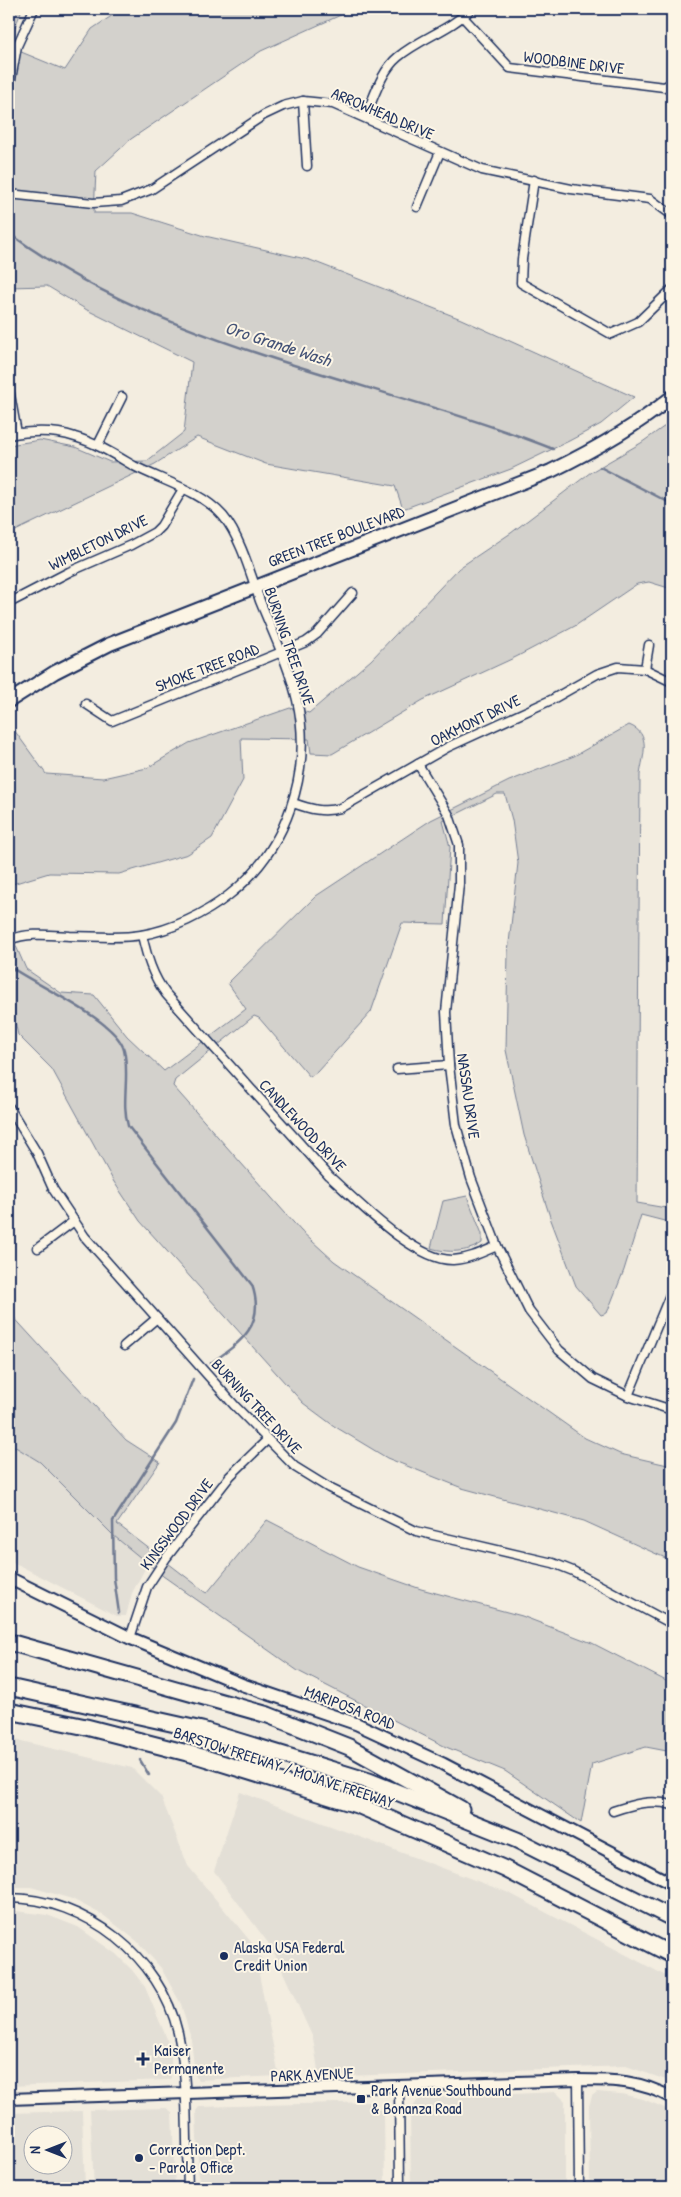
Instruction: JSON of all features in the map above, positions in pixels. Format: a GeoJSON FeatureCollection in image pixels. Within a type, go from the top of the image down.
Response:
{"type":"FeatureCollection","features":[{"type":"Feature","properties":{"kind":"highway"},"geometry":{"type":"LineString","coordinates":[[9,1642],[268,1715],[349,1747],[516,1840]]}},
{"type":"Feature","properties":{"kind":"highway","name":"BARSTOW FREEWAY / MOJAVE FREEWAY"},"geometry":{"type":"LineString","coordinates":[[9,1687],[202,1730],[369,1781],[516,1840],[672,1918]]}},
{"type":"Feature","properties":{"kind":"highway","name":"BARSTOW FREEWAY / MOJAVE FREEWAY"},"geometry":{"type":"LineString","coordinates":[[9,1711],[86,1727],[195,1755],[360,1806],[505,1869],[672,1955]]}},
{"type":"Feature","properties":{"kind":"highway"},"geometry":{"type":"LineString","coordinates":[[9,1716],[86,1727]]}},
{"type":"Feature","properties":{"kind":"main road","name":"GREEN TREE BOULEVARD"},"geometry":{"type":"LineString","coordinates":[[9,701],[55,672],[110,644],[551,471],[601,446],[650,415],[672,397]]}},
{"type":"Feature","properties":{"kind":"main road","name":"MARIPOSA ROAD"},"geometry":{"type":"LineString","coordinates":[[9,1578],[130,1638],[243,1685],[357,1724],[444,1764],[672,1884]]}},
{"type":"Feature","properties":{"kind":"street"},"geometry":{"type":"LineString","coordinates":[[9,90],[17,46],[34,9]]}},
{"type":"Feature","properties":{"kind":"street"},"geometry":{"type":"LineString","coordinates":[[365,117],[385,73],[396,58],[419,42],[463,17],[472,9]]}},
{"type":"Feature","properties":{"kind":"street","name":"WOODBINE DRIVE"},"geometry":{"type":"LineString","coordinates":[[463,17],[510,68],[664,88],[672,83]]}},
{"type":"Feature","properties":{"kind":"street"},"geometry":{"type":"LineString","coordinates":[[303,101],[307,166]]}},
{"type":"Feature","properties":{"kind":"street","name":"ARROWHEAD DRIVE"},"geometry":{"type":"LineString","coordinates":[[9,194],[93,203],[107,203],[137,196],[152,189],[264,115],[283,106],[303,101],[334,104],[482,170],[572,189],[650,199],[672,215]]}},
{"type":"Feature","properties":{"kind":"street"},"geometry":{"type":"LineString","coordinates":[[417,207],[440,152]]}},
{"type":"Feature","properties":{"kind":"street"},"geometry":{"type":"LineString","coordinates":[[534,180],[522,259],[521,283],[611,334],[638,322],[672,289]]}},
{"type":"Feature","properties":{"kind":"street"},"geometry":{"type":"LineString","coordinates":[[9,389],[13,434]]}},
{"type":"Feature","properties":{"kind":"street"},"geometry":{"type":"LineString","coordinates":[[98,445],[122,397]]}},
{"type":"Feature","properties":{"kind":"street","name":"BURNING TREE DRIVE"},"geometry":{"type":"LineString","coordinates":[[9,940],[30,935],[117,937],[142,935],[197,915],[214,906],[243,883],[272,848],[293,803],[300,774],[302,732],[297,698],[282,653],[233,531],[215,508],[183,489],[98,445],[60,433],[13,434]]}},
{"type":"Feature","properties":{"kind":"street","name":"WIMBLETON DRIVE"},"geometry":{"type":"LineString","coordinates":[[9,603],[69,572],[131,545],[155,532],[161,526],[183,489]]}},
{"type":"Feature","properties":{"kind":"street","name":"SMOKE TREE ROAD"},"geometry":{"type":"LineString","coordinates":[[86,704],[112,721],[282,653],[317,634],[353,593]]}},
{"type":"Feature","properties":{"kind":"street"},"geometry":{"type":"LineString","coordinates":[[645,669],[649,645]]}},
{"type":"Feature","properties":{"kind":"street","name":"OAKMONT DRIVE"},"geometry":{"type":"LineString","coordinates":[[293,803],[316,811],[329,812],[341,808],[480,731],[551,700],[597,674],[618,667],[645,669],[672,682]]}},
{"type":"Feature","properties":{"kind":"street","name":"NASSAU DRIVE"},"geometry":{"type":"LineString","coordinates":[[418,764],[449,815],[459,845],[459,884],[446,1012],[449,1066],[456,1124],[471,1178],[497,1246],[529,1311],[560,1350],[593,1379],[628,1396],[672,1410]]}},
{"type":"Feature","properties":{"kind":"street","name":"CANDLEWOOD DRIVE"},"geometry":{"type":"LineString","coordinates":[[142,935],[148,963],[156,980],[166,994],[329,1176],[348,1193],[399,1236],[428,1256],[452,1260],[464,1259],[497,1246]]}},
{"type":"Feature","properties":{"kind":"street"},"geometry":{"type":"LineString","coordinates":[[397,1070],[449,1066]]}},
{"type":"Feature","properties":{"kind":"street","name":"BURNING TREE DRIVE"},"geometry":{"type":"LineString","coordinates":[[9,1107],[37,1153],[53,1189],[85,1238],[267,1440],[296,1467],[329,1488],[381,1516],[416,1531],[553,1564],[573,1571],[672,1624]]}},
{"type":"Feature","properties":{"kind":"street"},"geometry":{"type":"LineString","coordinates":[[38,1248],[74,1221]]}},
{"type":"Feature","properties":{"kind":"street"},"geometry":{"type":"LineString","coordinates":[[628,1396],[672,1290]]}},
{"type":"Feature","properties":{"kind":"street"},"geometry":{"type":"LineString","coordinates":[[124,1346],[157,1318]]}},
{"type":"Feature","properties":{"kind":"street","name":"KINGSWOOD DRIVE"},"geometry":{"type":"LineString","coordinates":[[130,1638],[147,1587],[166,1558],[230,1476],[267,1440]]}},
{"type":"Feature","properties":{"kind":"street"},"geometry":{"type":"LineString","coordinates":[[613,1811],[640,1802],[672,1805]]}},
{"type":"Feature","properties":{"kind":"street"},"geometry":{"type":"LineString","coordinates":[[9,1898],[59,1905],[80,1914],[115,1936],[139,1959],[158,1985],[171,2012],[183,2061],[188,2188]]}},
{"type":"Feature","properties":{"kind":"street"},"geometry":{"type":"LineString","coordinates":[[578,2080],[579,2188]]}},
{"type":"Feature","properties":{"kind":"street","name":"PARK AVENUE"},"geometry":{"type":"LineString","coordinates":[[9,2100],[578,2080],[644,2084],[672,2098]]}},
{"type":"Feature","properties":{"kind":"street"},"geometry":{"type":"LineString","coordinates":[[399,2086],[400,2188]]}},
{"type":"Feature","properties":{"kind":"shaded area"},"geometry":{"type":"Polygon","coordinates":[[[9,9],[22,9],[9,43],[9,9]]]}},
{"type":"Feature","properties":{"kind":"shaded area"},"geometry":{"type":"Polygon","coordinates":[[[122,9],[354,9],[261,51],[131,139],[96,171],[94,213],[132,213],[205,236],[310,260],[461,319],[634,397],[601,424],[569,441],[511,469],[403,509],[395,486],[266,464],[197,437],[155,464],[9,534],[9,445],[40,440],[75,447],[110,462],[147,461],[184,432],[192,362],[87,310],[47,286],[9,287],[9,47],[65,70],[92,29],[122,9]]]}},
{"type":"Feature","properties":{"kind":"shaded area"},"geometry":{"type":"Polygon","coordinates":[[[672,421],[672,589],[649,582],[637,584],[575,626],[516,657],[423,700],[332,754],[311,753],[309,739],[241,738],[243,780],[212,838],[188,854],[119,874],[49,873],[9,885],[9,723],[46,774],[103,778],[147,768],[189,743],[290,708],[309,713],[371,660],[459,568],[511,533],[591,472],[641,443],[672,421]]]}},
{"type":"Feature","properties":{"kind":"shaded area"},"geometry":{"type":"Polygon","coordinates":[[[629,725],[641,734],[644,746],[640,775],[637,1203],[672,1209],[672,1223],[641,1215],[624,1270],[607,1313],[601,1315],[576,1286],[551,1220],[524,1135],[506,1050],[508,952],[518,863],[512,820],[505,794],[497,794],[443,821],[450,847],[445,924],[402,923],[371,1012],[317,1072],[310,1077],[259,1018],[254,1016],[175,1080],[173,1086],[301,1231],[334,1261],[585,1438],[620,1454],[672,1466],[672,1561],[584,1521],[462,1488],[387,1458],[334,1426],[303,1403],[140,1221],[114,1182],[52,1069],[18,1035],[12,1008],[9,1007],[9,930],[26,969],[61,993],[94,995],[127,1036],[164,1071],[246,1009],[228,983],[316,896],[431,820],[509,781],[574,756],[629,725]]]}},
{"type":"Feature","properties":{"kind":"shaded area"},"geometry":{"type":"Polygon","coordinates":[[[467,1196],[482,1234],[482,1243],[470,1249],[457,1251],[431,1248],[443,1201],[467,1196]]]}},
{"type":"Feature","properties":{"kind":"shaded area"},"geometry":{"type":"Polygon","coordinates":[[[9,1312],[126,1440],[160,1462],[117,1524],[207,1593],[267,1520],[358,1567],[421,1589],[522,1616],[592,1643],[672,1684],[672,1752],[646,1747],[592,1764],[581,1823],[505,1771],[446,1747],[298,1671],[163,1576],[114,1536],[40,1462],[9,1443],[9,1312]]]}},
{"type":"Feature","properties":{"kind":"shaded area"},"geometry":{"type":"Polygon","coordinates":[[[9,1443],[40,1462],[114,1536],[148,1563],[132,1593],[126,1616],[117,1616],[9,1560],[9,1443]]]}},
{"type":"Feature","properties":{"kind":"shaded area"},"geometry":{"type":"Polygon","coordinates":[[[9,1738],[132,1768],[161,1797],[188,1866],[256,1948],[267,1970],[259,1974],[279,2076],[198,2080],[195,2075],[191,2039],[181,2004],[161,1968],[137,1941],[103,1915],[72,1899],[31,1887],[9,1887],[9,1738]]]}},
{"type":"Feature","properties":{"kind":"shaded area"},"geometry":{"type":"Polygon","coordinates":[[[240,1792],[509,1893],[672,1979],[672,2082],[626,2066],[319,2077],[313,2038],[272,1948],[214,1871],[240,1792]]]}},
{"type":"Feature","properties":{"kind":"shaded area"},"geometry":{"type":"Polygon","coordinates":[[[9,1910],[47,1915],[78,1927],[116,1954],[132,1970],[145,1987],[167,2039],[171,2057],[171,2078],[167,2080],[9,2086],[9,1910]]]}},
{"type":"Feature","properties":{"kind":"shaded area"},"geometry":{"type":"Polygon","coordinates":[[[556,2092],[565,2101],[565,2188],[411,2188],[410,2112],[417,2101],[422,2098],[556,2092]]]}},
{"type":"Feature","properties":{"kind":"shaded area"},"geometry":{"type":"Polygon","coordinates":[[[597,2092],[621,2094],[643,2099],[672,2111],[672,2188],[590,2188],[589,2106],[592,2096],[597,2092]]]}},
{"type":"Feature","properties":{"kind":"shaded area"},"geometry":{"type":"Polygon","coordinates":[[[372,2102],[384,2113],[385,2188],[199,2188],[196,2111],[199,2107],[372,2102]]]}},
{"type":"Feature","properties":{"kind":"shaded area"},"geometry":{"type":"Polygon","coordinates":[[[166,2108],[172,2112],[175,2188],[94,2188],[90,2110],[166,2108]]]}},
{"type":"Feature","properties":{"kind":"shaded area"},"geometry":{"type":"Polygon","coordinates":[[[82,2111],[85,2188],[9,2188],[9,2113],[82,2111]]]}},
{"type":"Feature","properties":{"kind":"waterway","name":"Oro Grande Wash"},"geometry":{"type":"LineString","coordinates":[[9,233],[70,273],[135,306],[203,334],[272,358],[484,424],[553,449]]}},
{"type":"Feature","properties":{"kind":"waterway","name":"Oro Grande Wash"},"geometry":{"type":"LineString","coordinates":[[600,467],[672,504]]}},
{"type":"Feature","properties":{"kind":"waterway"},"geometry":{"type":"LineString","coordinates":[[9,966],[91,1015],[107,1027],[118,1039],[126,1059],[125,1108],[128,1126],[252,1285],[256,1311],[253,1322],[241,1340],[211,1363]]}},
{"type":"Feature","properties":{"kind":"waterway"},"geometry":{"type":"LineString","coordinates":[[119,1613],[114,1578],[113,1521],[176,1423],[193,1379]]}},
{"type":"Feature","properties":{"kind":"waterway"},"geometry":{"type":"LineString","coordinates":[[140,1760],[149,1775]]}},
{"type":"Feature","properties":{"kind":"place","name":"Alaska USA Federal Credit Union"},"geometry":{"type":"Point","coordinates":[224,1956]}},
{"type":"Feature","properties":{"kind":"place","name":"Kaiser Permanente"},"geometry":{"type":"Point","coordinates":[143,2059]}},
{"type":"Feature","properties":{"kind":"place","name":"Park Avenue Southbound & Bonanza Road"},"geometry":{"type":"Point","coordinates":[361,2099]}},
{"type":"Feature","properties":{"kind":"place","name":"Correction Dept. - Parole Office"},"geometry":{"type":"Point","coordinates":[139,2158]}}]}
